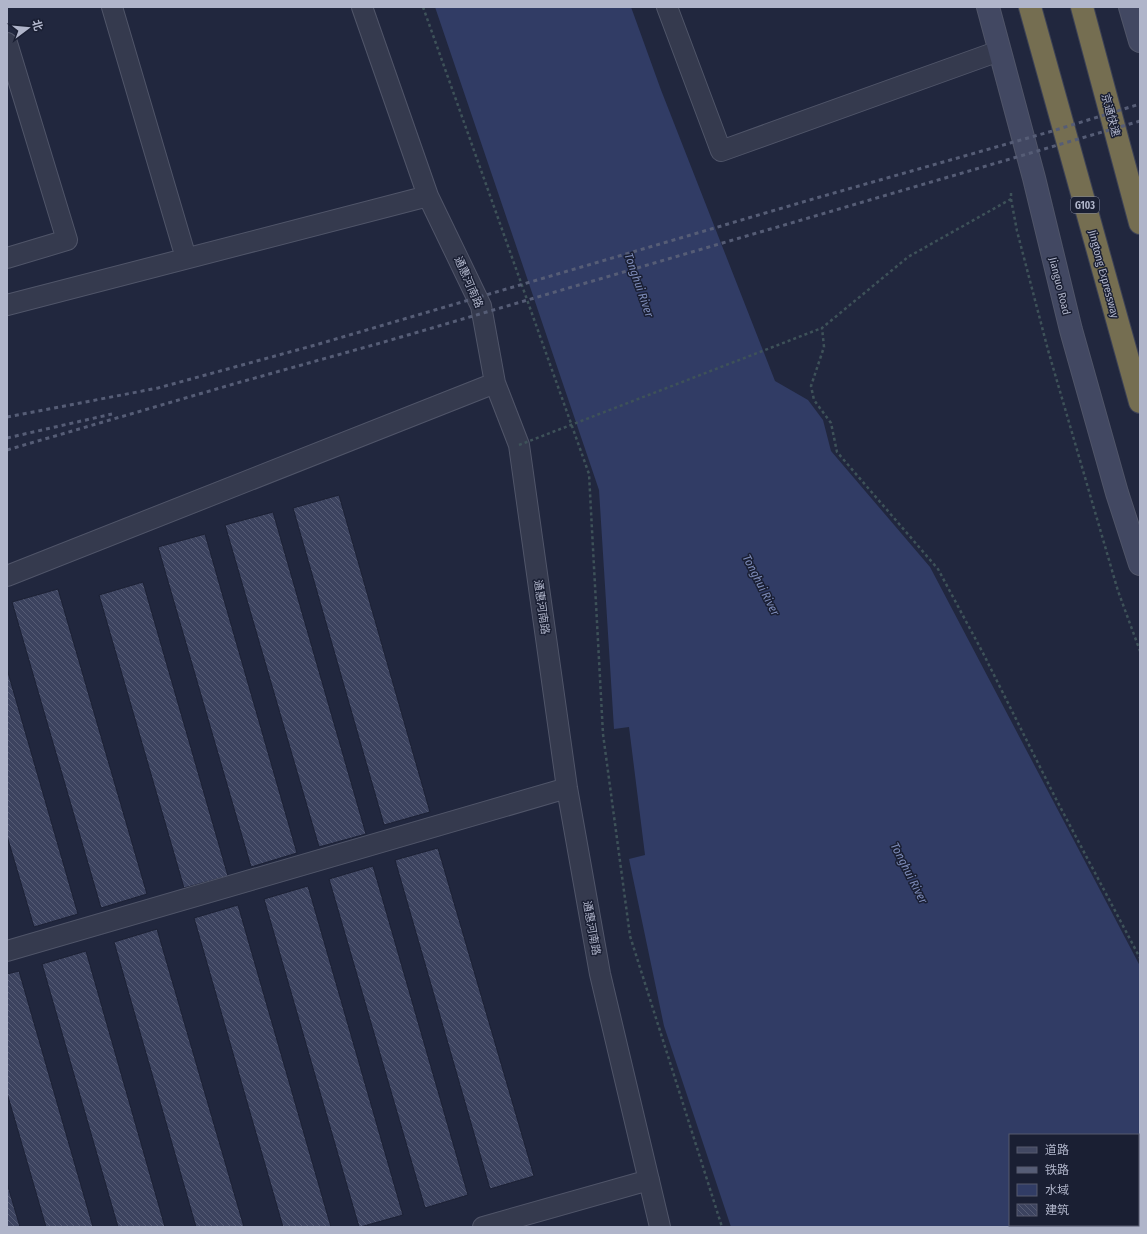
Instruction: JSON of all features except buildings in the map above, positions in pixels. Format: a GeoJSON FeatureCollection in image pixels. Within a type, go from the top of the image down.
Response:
{"type":"FeatureCollection","features":[{"type":"Feature","properties":{"kind":"highway","name":"Jingtong Expressway"},"geometry":{"type":"LineString","coordinates":[[1030,7],[1140,402]]}},
{"type":"Feature","properties":{"kind":"highway","name":"京通快速"},"geometry":{"type":"LineString","coordinates":[[1082,7],[1140,223]]}},
{"type":"Feature","properties":{"kind":"main road","name":"Jianguo Road"},"geometry":{"type":"LineString","coordinates":[[988,7],[1034,178],[1071,330],[1117,493],[1140,564]]}},
{"type":"Feature","properties":{"kind":"main road"},"geometry":{"type":"LineString","coordinates":[[1130,7],[1140,41]]}},
{"type":"Feature","properties":{"kind":"street"},"geometry":{"type":"LineString","coordinates":[[112,7],[186,258]]}},
{"type":"Feature","properties":{"kind":"street","name":"通惠河南路"},"geometry":{"type":"LineString","coordinates":[[362,7],[428,196],[481,306],[495,383],[519,444],[567,788],[600,974],[660,1227]]}},
{"type":"Feature","properties":{"kind":"street"},"geometry":{"type":"LineString","coordinates":[[667,7],[721,151],[999,51]]}},
{"type":"Feature","properties":{"kind":"street"},"geometry":{"type":"LineString","coordinates":[[7,43],[67,240],[7,258]]}},
{"type":"Feature","properties":{"kind":"street"},"geometry":{"type":"LineString","coordinates":[[7,305],[428,196]]}},
{"type":"Feature","properties":{"kind":"street"},"geometry":{"type":"LineString","coordinates":[[7,576],[495,383]]}},
{"type":"Feature","properties":{"kind":"street"},"geometry":{"type":"LineString","coordinates":[[7,951],[567,788]]}},
{"type":"Feature","properties":{"kind":"street"},"geometry":{"type":"LineString","coordinates":[[482,1227],[649,1180]]}},
{"type":"Feature","properties":{"kind":"path"},"geometry":{"type":"LineString","coordinates":[[423,7],[589,474],[603,734],[630,936],[722,1227]]}},
{"type":"Feature","properties":{"kind":"path"},"geometry":{"type":"LineString","coordinates":[[519,444],[822,328],[908,257],[1011,199]]}},
{"type":"Feature","properties":{"kind":"path"},"geometry":{"type":"LineString","coordinates":[[822,328],[824,347],[811,386],[814,400],[831,423],[837,452],[938,569],[983,653],[1056,799],[1140,958]]}},
{"type":"Feature","properties":{"kind":"water","name":"Tonghui River"},"geometry":{"type":"Polygon","coordinates":[[[435,7],[631,7],[661,90],[775,381],[808,400],[823,420],[831,451],[930,567],[1140,966],[1140,1227],[731,1227],[664,1026],[629,859],[645,855],[629,727],[614,729],[599,490],[435,7]]]}},
{"type":"Feature","properties":{"kind":"railway"},"geometry":{"type":"LineString","coordinates":[[7,417],[158,388],[319,344],[820,197],[1049,132],[1140,104]]}},
{"type":"Feature","properties":{"kind":"railway"},"geometry":{"type":"LineString","coordinates":[[7,450],[384,342],[1140,121]]}},
{"type":"Feature","properties":{"kind":"railway"},"geometry":{"type":"LineString","coordinates":[[7,438],[112,414]]}}]}
